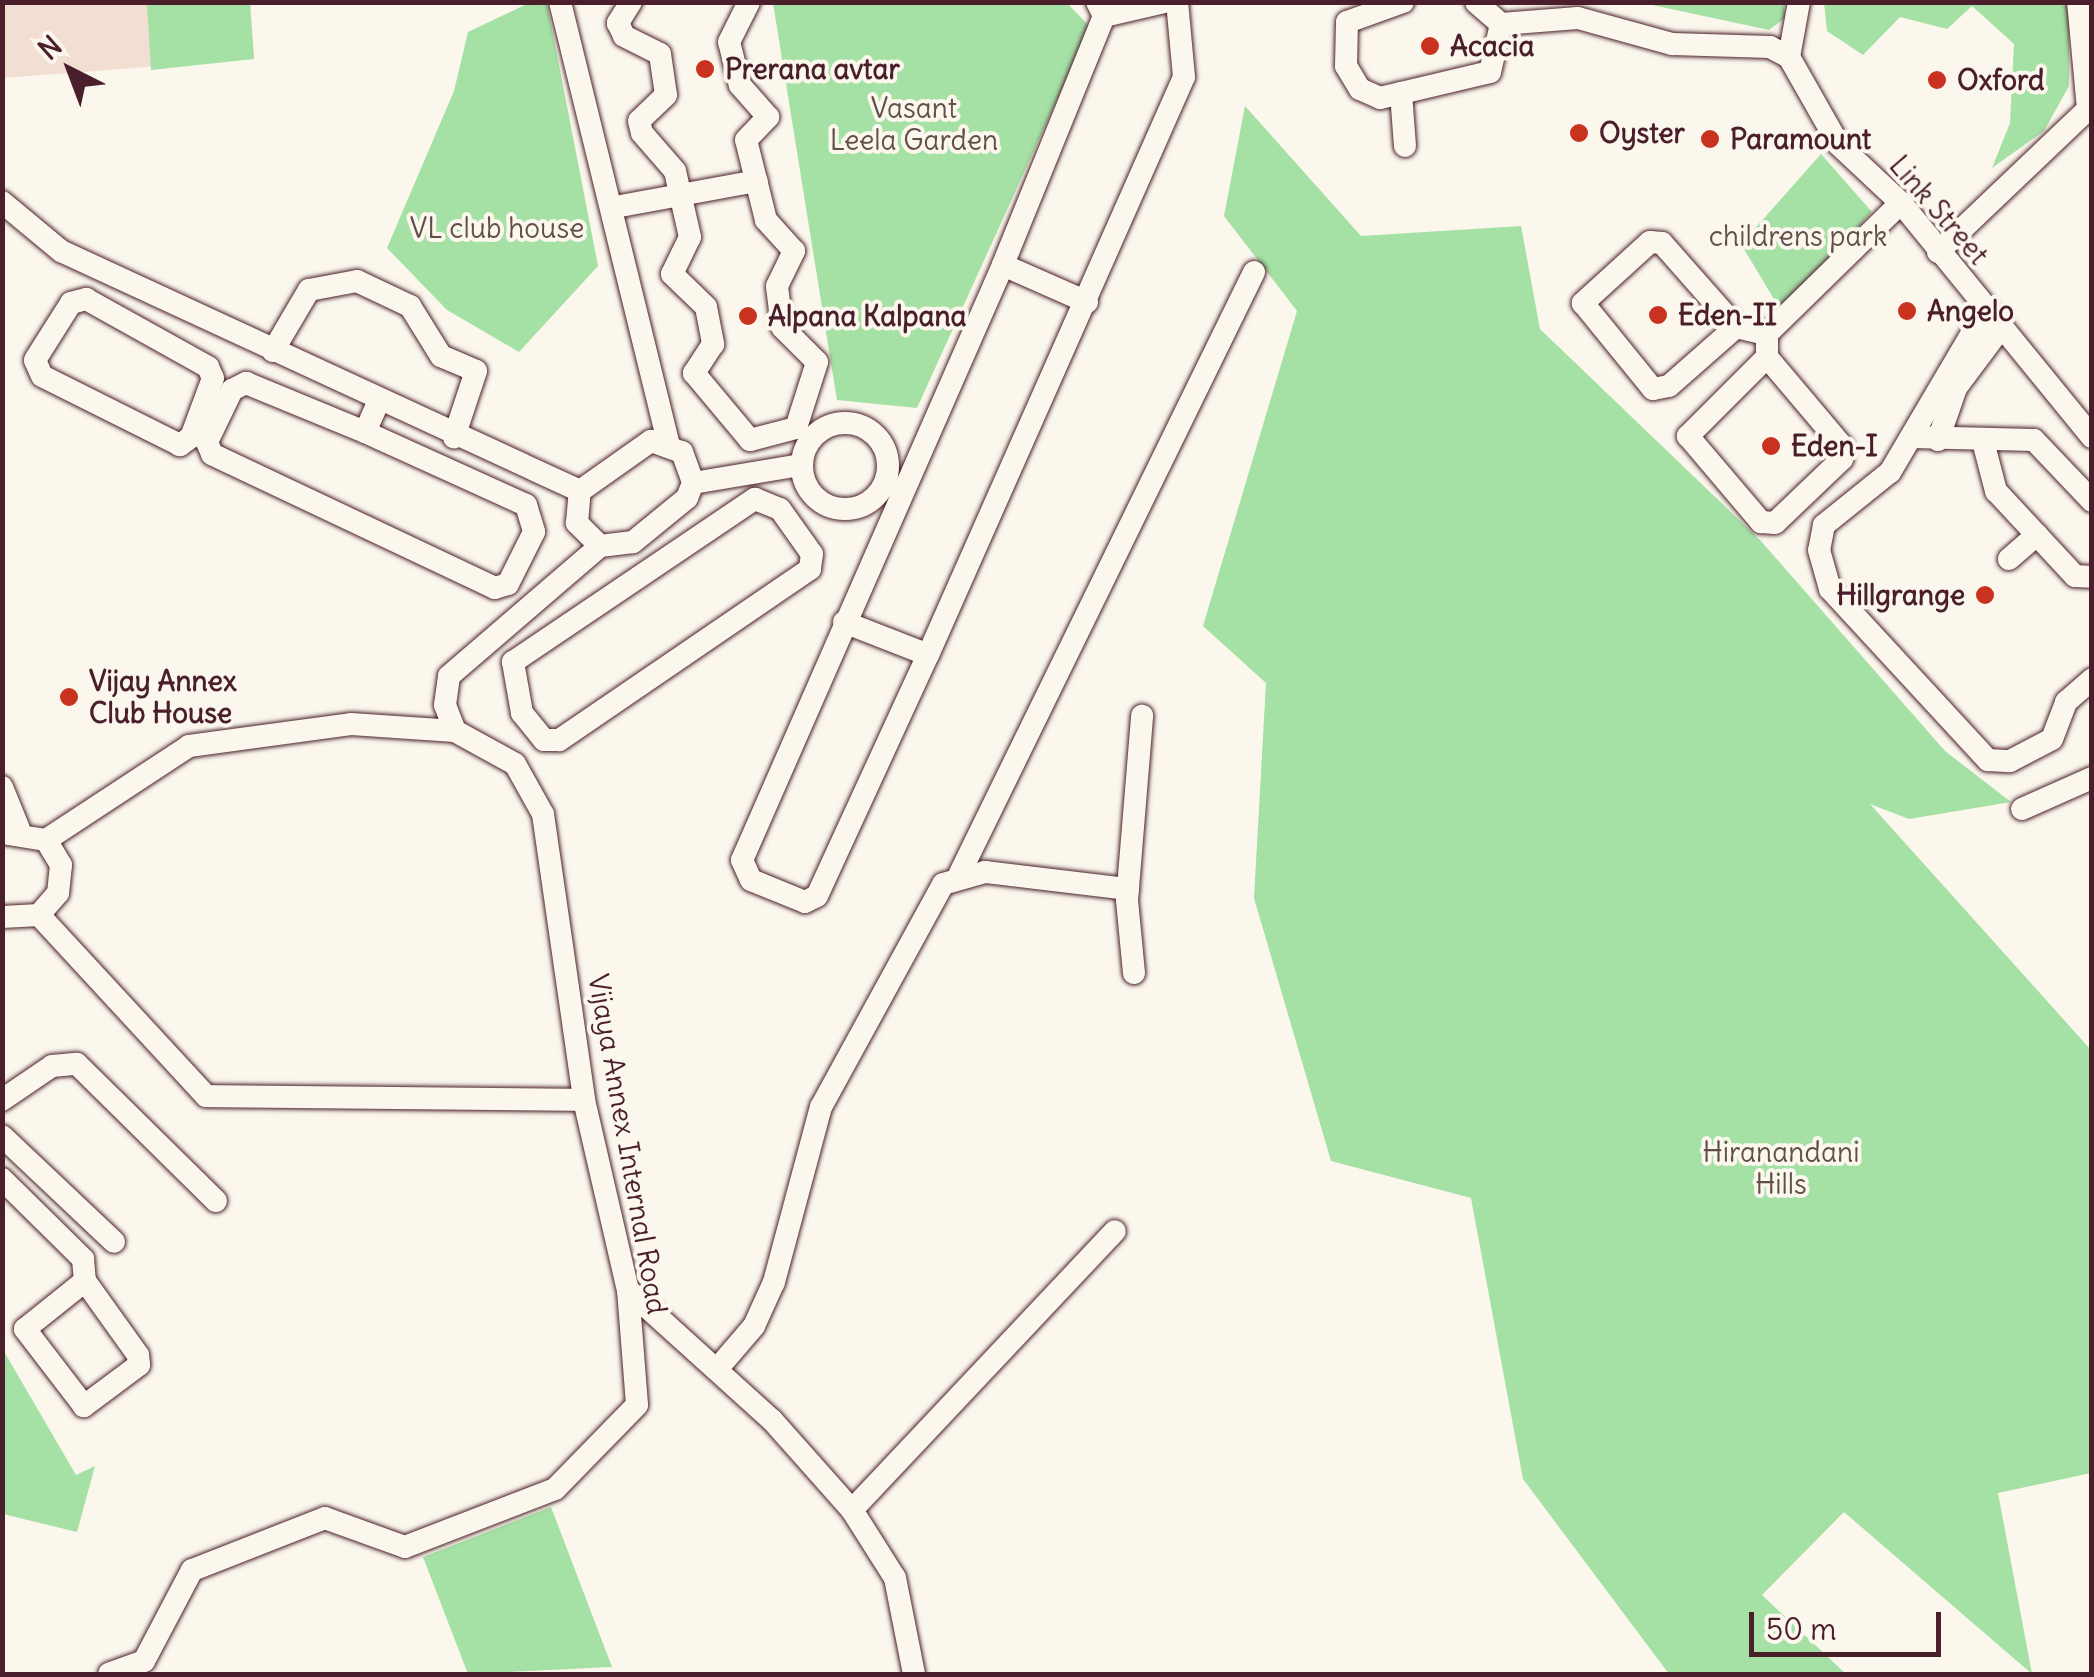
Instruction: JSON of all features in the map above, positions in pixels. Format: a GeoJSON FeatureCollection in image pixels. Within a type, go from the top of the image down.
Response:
{"type":"FeatureCollection","features":[{"type":"Feature","properties":{"kind":"street"},"geometry":{"type":"LineString","coordinates":[[560,2],[615,207],[668,443]]}},
{"type":"Feature","properties":{"kind":"street"},"geometry":{"type":"LineString","coordinates":[[631,2],[618,23],[624,36],[660,54],[666,95],[639,121],[642,133],[683,193],[690,237],[672,274],[706,306],[712,344],[694,373],[750,440],[796,428],[816,362],[782,328],[776,286],[794,251],[766,220],[747,133],[768,108],[740,86],[728,33],[749,2]]}},
{"type":"Feature","properties":{"kind":"street"},"geometry":{"type":"LineString","coordinates":[[1164,2],[1101,9],[1004,265],[891,493],[844,622],[742,860],[751,880],[805,902],[816,896],[1087,302],[1184,77],[1177,2]]}},
{"type":"Feature","properties":{"kind":"street"},"geometry":{"type":"LineString","coordinates":[[1403,2],[1347,22],[1346,66],[1360,89],[1401,94],[1483,78],[1501,46],[1501,24]]}},
{"type":"Feature","properties":{"kind":"street"},"geometry":{"type":"LineString","coordinates":[[1476,2],[1501,24],[1578,18],[1672,44],[1770,48],[1789,56],[1800,2]]}},
{"type":"Feature","properties":{"kind":"street"},"geometry":{"type":"LineString","coordinates":[[1938,252],[2088,109],[2078,2]]}},
{"type":"Feature","properties":{"kind":"street","name":"Link Street"},"geometry":{"type":"LineString","coordinates":[[1789,56],[1839,145],[1900,204],[2092,438]]}},
{"type":"Feature","properties":{"kind":"street"},"geometry":{"type":"LineString","coordinates":[[1401,94],[1405,146]]}},
{"type":"Feature","properties":{"kind":"street"},"geometry":{"type":"LineString","coordinates":[[615,207],[757,180]]}},
{"type":"Feature","properties":{"kind":"street"},"geometry":{"type":"LineString","coordinates":[[2,202],[61,251],[454,437],[580,490]]}},
{"type":"Feature","properties":{"kind":"street"},"geometry":{"type":"LineString","coordinates":[[1736,327],[1669,386],[1653,388],[1583,304],[1650,242],[1662,242],[1736,327],[1767,346],[1843,447],[1842,458],[1775,523],[1761,522],[1688,436],[1767,346],[1900,204]]}},
{"type":"Feature","properties":{"kind":"street"},"geometry":{"type":"LineString","coordinates":[[1004,265],[1087,302]]}},
{"type":"Feature","properties":{"kind":"street"},"geometry":{"type":"LineString","coordinates":[[718,1368],[754,1326],[774,1282],[821,1107],[944,884],[960,873],[1254,272]]}},
{"type":"Feature","properties":{"kind":"street"},"geometry":{"type":"LineString","coordinates":[[273,351],[309,290],[356,282],[410,306],[440,356],[476,371],[454,437]]}},
{"type":"Feature","properties":{"kind":"street"},"geometry":{"type":"LineString","coordinates":[[86,299],[185,351],[213,378],[180,445],[42,376],[36,360],[71,303],[86,299]]}},
{"type":"Feature","properties":{"kind":"street"},"geometry":{"type":"LineString","coordinates":[[185,351],[202,317]]}},
{"type":"Feature","properties":{"kind":"street"},"geometry":{"type":"LineString","coordinates":[[1992,320],[1890,472],[1824,525],[1819,550],[1830,589],[1988,760],[2010,761],[2052,739],[2066,702],[2092,680]]}},
{"type":"Feature","properties":{"kind":"street"},"geometry":{"type":"LineString","coordinates":[[1938,440],[1956,388],[1992,320]]}},
{"type":"Feature","properties":{"kind":"street"},"geometry":{"type":"LineString","coordinates":[[255,382],[365,432],[526,504],[534,532],[508,584],[478,580],[212,454],[208,442],[232,390],[255,382]]}},
{"type":"Feature","properties":{"kind":"street"},"geometry":{"type":"LineString","coordinates":[[365,432],[379,400]]}},
{"type":"Feature","properties":{"kind":"street"},"geometry":{"type":"LineString","coordinates":[[800,465],[819,431],[857,424],[886,450],[891,493]]}},
{"type":"Feature","properties":{"kind":"street"},"geometry":{"type":"LineString","coordinates":[[1912,436],[1984,445],[2034,440],[2092,502]]}},
{"type":"Feature","properties":{"kind":"street"},"geometry":{"type":"LineString","coordinates":[[630,577],[606,547],[576,523],[580,490],[635,446],[668,443],[682,452],[693,483]]}},
{"type":"Feature","properties":{"kind":"street"},"geometry":{"type":"LineString","coordinates":[[1984,445],[1996,491],[2075,576],[2092,576]]}},
{"type":"Feature","properties":{"kind":"street"},"geometry":{"type":"LineString","coordinates":[[800,465],[816,500],[833,509],[870,503],[891,493]]}},
{"type":"Feature","properties":{"kind":"street"},"geometry":{"type":"LineString","coordinates":[[455,731],[445,704],[450,676],[606,547],[674,510],[693,483],[800,465]]}},
{"type":"Feature","properties":{"kind":"street"},"geometry":{"type":"LineString","coordinates":[[755,499],[780,508],[812,554],[810,569],[559,740],[544,740],[522,713],[513,662],[630,577],[755,499]]}},
{"type":"Feature","properties":{"kind":"street"},"geometry":{"type":"LineString","coordinates":[[2010,559],[2036,535]]}},
{"type":"Feature","properties":{"kind":"street"},"geometry":{"type":"LineString","coordinates":[[844,622],[928,655]]}},
{"type":"Feature","properties":{"kind":"street"},"geometry":{"type":"LineString","coordinates":[[1134,974],[1128,889],[1142,716]]}},
{"type":"Feature","properties":{"kind":"street","name":"Vijaya Annex Internal Road"},"geometry":{"type":"LineString","coordinates":[[46,840],[188,746],[351,724],[455,731],[516,764],[543,814],[584,1100],[628,1290],[637,1405],[555,1489],[405,1547],[325,1518],[192,1570],[144,1661],[109,1674]]}},
{"type":"Feature","properties":{"kind":"street"},"geometry":{"type":"LineString","coordinates":[[2022,810],[2092,778]]}},
{"type":"Feature","properties":{"kind":"street"},"geometry":{"type":"LineString","coordinates":[[2,787],[11,831],[46,840],[59,879],[39,914]]}},
{"type":"Feature","properties":{"kind":"street"},"geometry":{"type":"LineString","coordinates":[[960,873],[1128,889]]}},
{"type":"Feature","properties":{"kind":"street"},"geometry":{"type":"LineString","coordinates":[[39,914],[206,1096],[584,1100]]}},
{"type":"Feature","properties":{"kind":"street"},"geometry":{"type":"LineString","coordinates":[[2,917],[39,914]]}},
{"type":"Feature","properties":{"kind":"street"},"geometry":{"type":"LineString","coordinates":[[2,1100],[52,1066],[77,1064],[216,1202]]}},
{"type":"Feature","properties":{"kind":"street"},"geometry":{"type":"LineString","coordinates":[[2,1136],[114,1242]]}},
{"type":"Feature","properties":{"kind":"street"},"geometry":{"type":"LineString","coordinates":[[2,1179],[83,1259],[86,1281],[139,1365],[84,1406],[25,1329],[86,1281]]}},
{"type":"Feature","properties":{"kind":"street"},"geometry":{"type":"LineString","coordinates":[[852,1510],[1115,1232]]}},
{"type":"Feature","properties":{"kind":"street"},"geometry":{"type":"LineString","coordinates":[[628,1290],[718,1368],[852,1510],[895,1578],[914,1674]]}},
{"type":"Feature","properties":{"kind":"shaded area"},"geometry":{"type":"Polygon","coordinates":[[[3,3],[250,3],[254,59],[3,78],[3,3]]]}},
{"type":"Feature","properties":{"kind":"green space"},"geometry":{"type":"Polygon","coordinates":[[[147,3],[250,3],[254,59],[151,70],[147,3]]]}},
{"type":"Feature","properties":{"kind":"green space","name":"VL club house"},"geometry":{"type":"Polygon","coordinates":[[[529,3],[547,3],[598,266],[519,352],[447,310],[387,248],[454,91],[468,32],[529,3]]]}},
{"type":"Feature","properties":{"kind":"green space","name":"Vasant Leela Garden"},"geometry":{"type":"Polygon","coordinates":[[[773,3],[1067,3],[1090,27],[917,408],[837,400],[773,3]]]}},
{"type":"Feature","properties":{"kind":"green space"},"geometry":{"type":"Polygon","coordinates":[[[1643,3],[1784,3],[1785,18],[1769,30],[1643,3]]]}},
{"type":"Feature","properties":{"kind":"green space"},"geometry":{"type":"Polygon","coordinates":[[[1824,3],[2069,3],[2069,86],[2044,131],[1992,168],[2010,123],[2014,44],[1972,6],[1947,29],[1900,17],[1863,55],[1827,31],[1824,3]]]}},
{"type":"Feature","properties":{"kind":"green space","name":"Hiranandani Hills"},"geometry":{"type":"Polygon","coordinates":[[[1245,106],[1361,236],[1521,226],[1540,329],[1760,540],[1945,751],[2011,802],[1909,819],[1870,804],[2091,1050],[2091,1473],[1998,1493],[2032,1674],[1844,1512],[1762,1595],[1846,1674],[1669,1674],[1523,1479],[1471,1198],[1331,1161],[1254,898],[1266,683],[1203,626],[1297,311],[1224,216],[1245,106]]]}},
{"type":"Feature","properties":{"kind":"green space","name":"childrens park"},"geometry":{"type":"Polygon","coordinates":[[[1821,154],[1872,212],[1781,311],[1741,244],[1821,154]]]}},
{"type":"Feature","properties":{"kind":"green space"},"geometry":{"type":"Polygon","coordinates":[[[2,1348],[76,1475],[95,1466],[77,1532],[3,1514],[2,1348]]]}},
{"type":"Feature","properties":{"kind":"green space"},"geometry":{"type":"Polygon","coordinates":[[[551,1507],[612,1667],[468,1674],[423,1557],[551,1507]]]}},
{"type":"Feature","properties":{"kind":"place","name":"Acacia"},"geometry":{"type":"Point","coordinates":[1430,46]}},
{"type":"Feature","properties":{"kind":"place","name":"Prerana avtar"},"geometry":{"type":"Point","coordinates":[705,69]}},
{"type":"Feature","properties":{"kind":"place","name":"Oxford"},"geometry":{"type":"Point","coordinates":[1937,80]}},
{"type":"Feature","properties":{"kind":"place","name":"Oyster"},"geometry":{"type":"Point","coordinates":[1579,133]}},
{"type":"Feature","properties":{"kind":"place","name":"Paramount"},"geometry":{"type":"Point","coordinates":[1710,139]}},
{"type":"Feature","properties":{"kind":"place","name":"Angelo"},"geometry":{"type":"Point","coordinates":[1907,311]}},
{"type":"Feature","properties":{"kind":"place","name":"Eden-II"},"geometry":{"type":"Point","coordinates":[1658,315]}},
{"type":"Feature","properties":{"kind":"place","name":"Alpana Kalpana"},"geometry":{"type":"Point","coordinates":[748,316]}},
{"type":"Feature","properties":{"kind":"place","name":"Eden-I"},"geometry":{"type":"Point","coordinates":[1771,446]}},
{"type":"Feature","properties":{"kind":"place","name":"Hillgrange"},"geometry":{"type":"Point","coordinates":[1985,595]}},
{"type":"Feature","properties":{"kind":"place","name":"Vijay Annex Club House"},"geometry":{"type":"Point","coordinates":[69,697]}}]}
